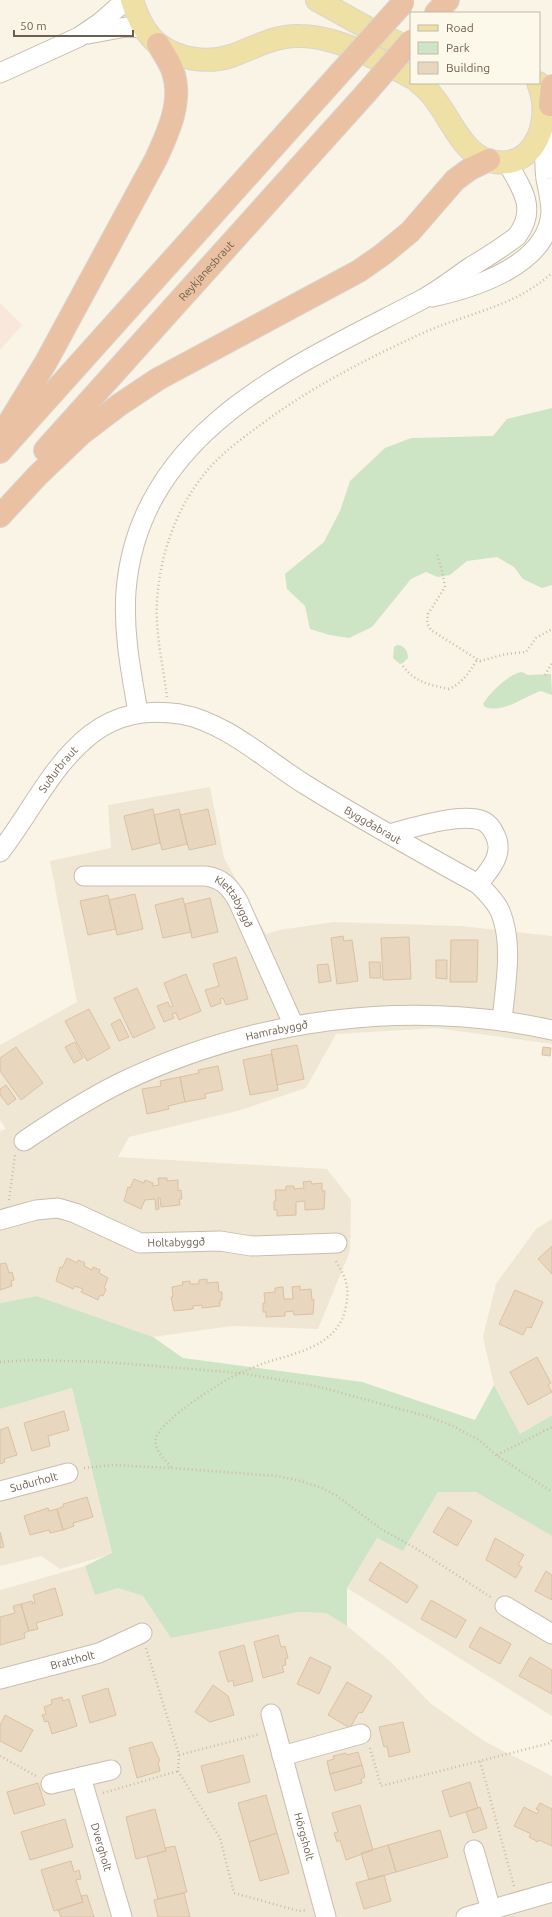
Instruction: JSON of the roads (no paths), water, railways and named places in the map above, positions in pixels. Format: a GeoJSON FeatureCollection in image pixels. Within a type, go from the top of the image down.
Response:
{"type":"FeatureCollection","features":[{"type":"Feature","properties":{"kind":"highway"},"geometry":{"type":"LineString","coordinates":[[437,12],[448,0]]}},
{"type":"Feature","properties":{"kind":"highway"},"geometry":{"type":"LineString","coordinates":[[0,452],[404,2]]}},
{"type":"Feature","properties":{"kind":"highway","name":"Reykjanesbraut"},"geometry":{"type":"LineString","coordinates":[[0,500],[410,42]]}},
{"type":"Feature","properties":{"kind":"highway"},"geometry":{"type":"LineString","coordinates":[[0,432],[10,421],[46,362],[146,178],[167,136],[174,112],[177,94],[173,72],[158,44]]}},
{"type":"Feature","properties":{"kind":"highway"},"geometry":{"type":"LineString","coordinates":[[0,516],[38,475],[81,434],[119,405],[158,379],[359,271],[382,255],[410,232],[455,180],[470,169],[498,161]]}},
{"type":"Feature","properties":{"kind":"main road"},"geometry":{"type":"LineString","coordinates":[[132,0],[144,28],[158,44],[181,56],[204,60],[230,56],[287,36],[318,37],[356,50],[410,77]]}},
{"type":"Feature","properties":{"kind":"main road"},"geometry":{"type":"LineString","coordinates":[[317,0],[371,30],[410,49]]}},
{"type":"Feature","properties":{"kind":"main road"},"geometry":{"type":"LineString","coordinates":[[420,84],[441,105],[464,144],[475,153],[498,161],[522,159],[532,153],[545,139],[550,128],[551,95],[539,84]]}},
{"type":"Feature","properties":{"kind":"street"},"geometry":{"type":"LineString","coordinates":[[0,73],[79,36],[101,22],[126,0]]}},
{"type":"Feature","properties":{"kind":"street"},"geometry":{"type":"LineString","coordinates":[[79,36],[126,27],[144,28]]}},
{"type":"Feature","properties":{"kind":"street"},"geometry":{"type":"LineString","coordinates":[[422,299],[462,291],[494,278],[522,260],[543,238],[551,213],[544,163],[545,139]]}},
{"type":"Feature","properties":{"kind":"street"},"geometry":{"type":"LineString","coordinates":[[138,712],[127,644],[126,590],[136,540],[146,513],[159,488],[174,466],[191,446],[236,405],[291,368],[371,324],[422,299],[507,244],[522,230],[527,214],[527,204],[524,193],[498,161]]}},
{"type":"Feature","properties":{"kind":"street","name":"Byggðabraut"},"geometry":{"type":"LineString","coordinates":[[138,712],[182,715],[216,726],[308,786],[478,884],[499,909],[507,940],[502,1021]]}},
{"type":"Feature","properties":{"kind":"street","name":"Suðurbraut"},"geometry":{"type":"LineString","coordinates":[[0,852],[14,835],[48,781],[69,754],[90,735],[112,722],[138,712]]}},
{"type":"Feature","properties":{"kind":"street"},"geometry":{"type":"LineString","coordinates":[[389,834],[439,821],[464,819],[482,821],[491,828],[497,838],[497,854],[496,860],[478,884]]}},
{"type":"Feature","properties":{"kind":"street","name":"Klettabyggð"},"geometry":{"type":"LineString","coordinates":[[84,876],[205,876],[224,882],[232,891],[238,902],[294,1026]]}},
{"type":"Feature","properties":{"kind":"street","name":"Hamrabyggð"},"geometry":{"type":"LineString","coordinates":[[24,1141],[86,1101],[153,1068],[222,1043],[294,1026],[329,1020],[398,1015],[433,1015],[502,1021],[552,1030]]}},
{"type":"Feature","properties":{"kind":"street","name":"Holtabyggð"},"geometry":{"type":"LineString","coordinates":[[3,1219],[36,1210],[58,1208],[75,1213],[140,1243],[220,1241],[251,1246],[337,1243]]}},
{"type":"Feature","properties":{"kind":"street","name":"Suðurholt"},"geometry":{"type":"LineString","coordinates":[[0,1491],[68,1473]]}},
{"type":"Feature","properties":{"kind":"street"},"geometry":{"type":"LineString","coordinates":[[505,1606],[552,1634]]}},
{"type":"Feature","properties":{"kind":"street","name":"Brattholt"},"geometry":{"type":"LineString","coordinates":[[0,1679],[99,1653],[142,1633]]}},
{"type":"Feature","properties":{"kind":"street","name":"Hörgsholt"},"geometry":{"type":"LineString","coordinates":[[273,1722],[325,1912]]}},
{"type":"Feature","properties":{"kind":"street"},"geometry":{"type":"LineString","coordinates":[[282,1756],[361,1734]]}},
{"type":"Feature","properties":{"kind":"street"},"geometry":{"type":"LineString","coordinates":[[51,1784],[111,1770]]}},
{"type":"Feature","properties":{"kind":"street","name":"Dvergholt"},"geometry":{"type":"LineString","coordinates":[[81,1777],[122,1917]]}},
{"type":"Feature","properties":{"kind":"street"},"geometry":{"type":"LineString","coordinates":[[474,1850],[491,1910]]}},
{"type":"Feature","properties":{"kind":"street"},"geometry":{"type":"LineString","coordinates":[[466,1917],[552,1892]]}}]}
